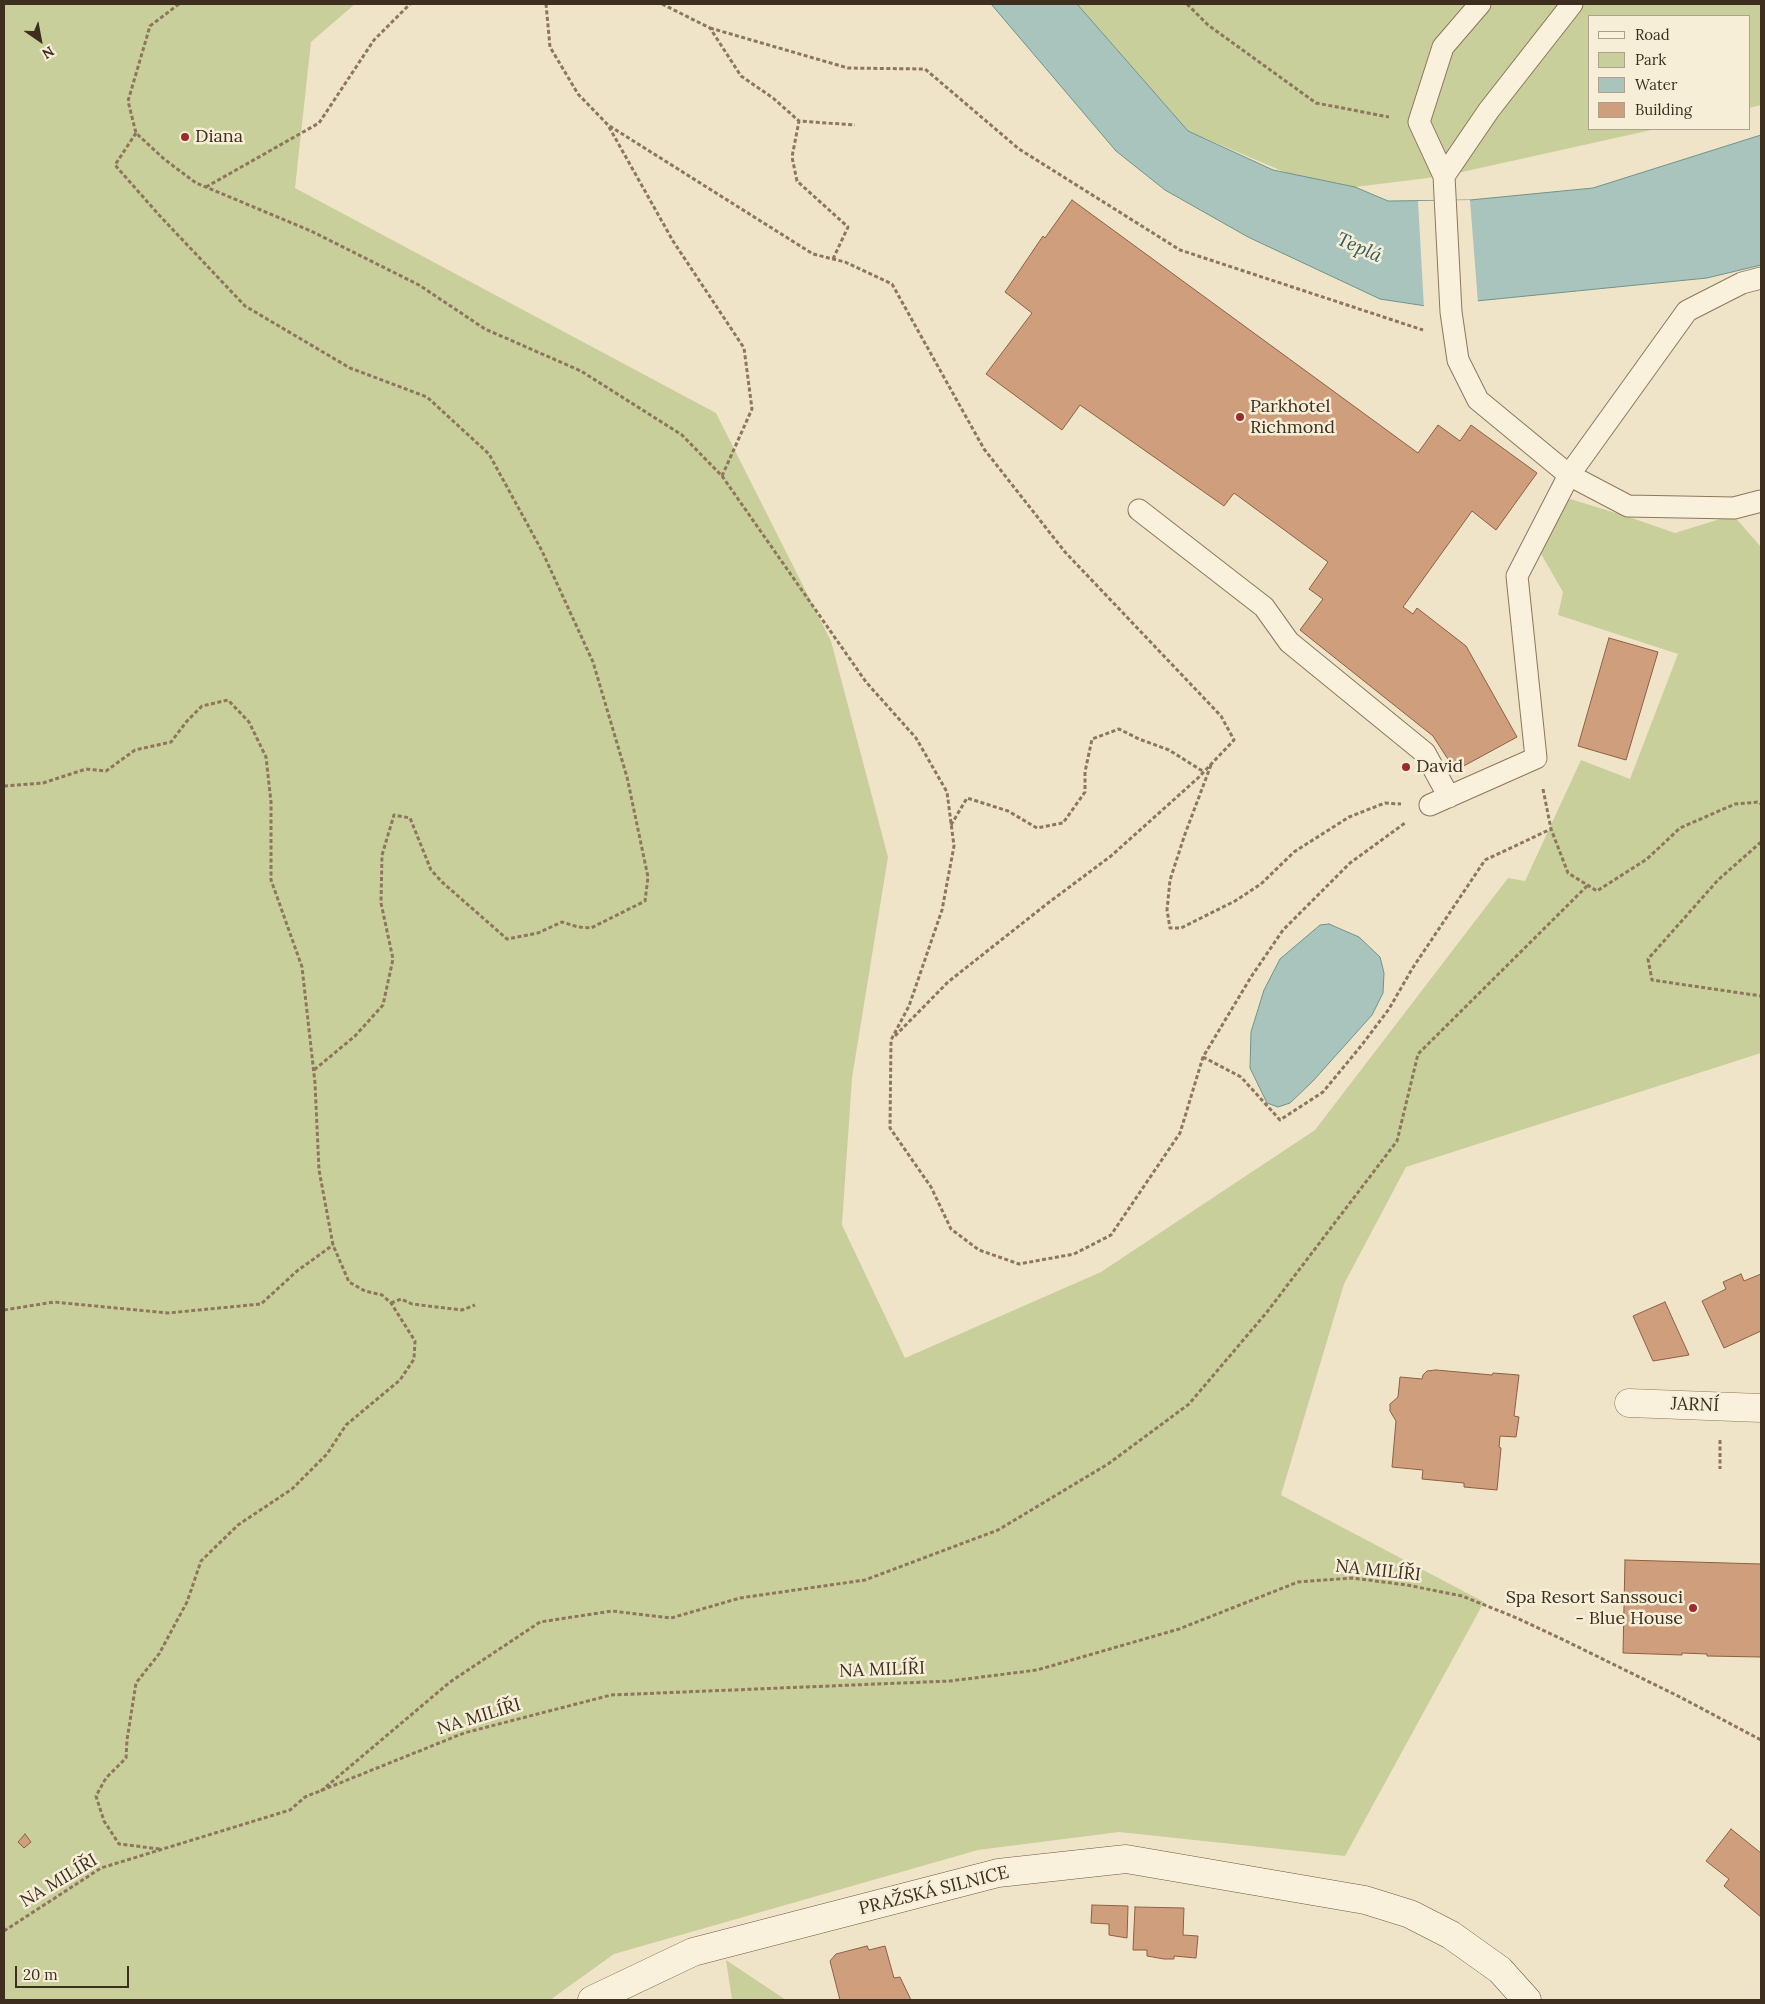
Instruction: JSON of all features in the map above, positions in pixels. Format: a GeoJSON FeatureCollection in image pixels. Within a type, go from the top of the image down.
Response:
{"type":"FeatureCollection","features":[{"type":"Feature","properties":{"kind":"street","name":"JARNÍ"},"geometry":{"type":"LineString","coordinates":[[1629,1403],[1761,1408]]}},
{"type":"Feature","properties":{"kind":"street","name":"PRAŽSKÁ SILNICE"},"geometry":{"type":"LineString","coordinates":[[592,2000],[693,1952],[998,1873],[1126,1859],[1365,1900],[1410,1914],[1452,1935],[1500,1970],[1527,2000]]}},
{"type":"Feature","properties":{"kind":"lane"},"geometry":{"type":"LineString","coordinates":[[1480,4],[1443,47],[1419,122],[1444,176],[1444,201],[1455,341],[1458,360],[1478,400],[1569,475],[1628,506],[1734,508],[1761,501]]}},
{"type":"Feature","properties":{"kind":"lane"},"geometry":{"type":"LineString","coordinates":[[1444,176],[1489,110],[1572,4]]}},
{"type":"Feature","properties":{"kind":"lane"},"geometry":{"type":"LineString","coordinates":[[1139,510],[1264,607],[1289,642],[1426,753],[1439,801],[1536,758],[1517,576],[1569,475],[1687,310],[1742,283],[1761,278]]}},
{"type":"Feature","properties":{"kind":"path"},"geometry":{"type":"LineString","coordinates":[[179,4],[150,26],[128,101],[136,133],[164,159],[196,183],[311,230],[419,285],[485,329],[581,371],[682,435],[722,476],[866,682],[916,738],[947,792],[954,846],[942,910],[910,1006],[892,1040],[890,1128],[931,1187],[951,1229],[979,1250],[1019,1264],[1074,1254],[1111,1235],[1180,1133],[1203,1058],[1251,977],[1283,930],[1350,863],[1439,801]]}},
{"type":"Feature","properties":{"kind":"path"},"geometry":{"type":"LineString","coordinates":[[205,187],[319,123],[374,40],[410,4]]}},
{"type":"Feature","properties":{"kind":"path"},"geometry":{"type":"LineString","coordinates":[[546,4],[550,47],[578,94],[608,125],[813,254],[845,262],[892,284],[984,450],[1065,552],[1221,716],[1234,740],[1204,772],[1111,856],[1048,902],[948,982],[892,1040]]}},
{"type":"Feature","properties":{"kind":"path"},"geometry":{"type":"LineString","coordinates":[[662,4],[710,28],[848,68],[924,69],[1019,148],[1180,250],[1455,341]]}},
{"type":"Feature","properties":{"kind":"path"},"geometry":{"type":"LineString","coordinates":[[1188,4],[1208,25],[1316,103],[1419,122]]}},
{"type":"Feature","properties":{"kind":"path"},"geometry":{"type":"LineString","coordinates":[[710,28],[741,76],[773,98],[800,121],[855,125]]}},
{"type":"Feature","properties":{"kind":"path"},"geometry":{"type":"LineString","coordinates":[[800,121],[792,157],[797,181],[848,227],[833,259]]}},
{"type":"Feature","properties":{"kind":"path"},"geometry":{"type":"LineString","coordinates":[[608,125],[673,241],[744,348],[752,409],[722,476]]}},
{"type":"Feature","properties":{"kind":"path"},"geometry":{"type":"LineString","coordinates":[[136,133],[115,165],[159,215],[245,306],[350,368],[427,398],[489,454],[542,551],[593,662],[627,777],[648,877],[645,901],[591,928],[578,927],[562,922],[538,933],[507,939],[431,870],[410,818],[394,815],[382,855],[381,902],[394,959],[383,1005],[354,1036],[314,1070]]}},
{"type":"Feature","properties":{"kind":"path"},"geometry":{"type":"LineString","coordinates":[[4,786],[42,783],[86,769],[106,771],[136,750],[171,742],[187,721],[202,706],[228,700],[249,722],[266,757],[271,802],[272,880],[302,966],[314,1070],[319,1170],[333,1245],[349,1282],[382,1295],[390,1303],[415,1340],[414,1360],[400,1380],[346,1425],[327,1454],[292,1489],[238,1526],[201,1562],[187,1602],[164,1645],[136,1683],[126,1758],[106,1778],[96,1796],[104,1821],[119,1844],[163,1849]]}},
{"type":"Feature","properties":{"kind":"path"},"geometry":{"type":"LineString","coordinates":[[951,825],[967,798],[1008,811],[1037,828],[1063,823],[1085,792],[1084,772],[1092,739],[1118,729],[1140,740],[1169,750],[1204,772]]}},
{"type":"Feature","properties":{"kind":"path"},"geometry":{"type":"LineString","coordinates":[[1536,758],[1551,829],[1568,873],[1598,891],[1647,859],[1680,828],[1735,804],[1759,802],[1761,804]]}},
{"type":"Feature","properties":{"kind":"path"},"geometry":{"type":"LineString","coordinates":[[1211,764],[1184,834],[1170,880],[1167,910],[1170,928],[1181,928],[1235,901],[1261,884],[1294,852],[1350,817],[1385,803],[1439,801]]}},
{"type":"Feature","properties":{"kind":"path"},"geometry":{"type":"LineString","coordinates":[[1203,1058],[1241,1077],[1280,1120],[1323,1092],[1361,1046],[1388,1009],[1412,969],[1485,860],[1551,829]]}},
{"type":"Feature","properties":{"kind":"path"},"geometry":{"type":"LineString","coordinates":[[1761,842],[1718,880],[1648,958],[1652,980],[1761,996]]}},
{"type":"Feature","properties":{"kind":"path"},"geometry":{"type":"LineString","coordinates":[[319,1793],[450,1682],[540,1622],[612,1611],[671,1618],[740,1598],[865,1580],[998,1530],[1108,1464],[1189,1404],[1267,1312],[1398,1141],[1418,1054],[1588,885]]}},
{"type":"Feature","properties":{"kind":"path"},"geometry":{"type":"LineString","coordinates":[[4,1310],[54,1302],[168,1313],[262,1304],[297,1271],[333,1245]]}},
{"type":"Feature","properties":{"kind":"path"},"geometry":{"type":"LineString","coordinates":[[390,1303],[401,1299],[412,1304],[462,1310],[475,1305]]}},
{"type":"Feature","properties":{"kind":"path"},"geometry":{"type":"LineString","coordinates":[[1720,1433],[1720,1469]]}},
{"type":"Feature","properties":{"kind":"path","name":"NA MILÍŘI"},"geometry":{"type":"LineString","coordinates":[[4,1931],[101,1868],[290,1810],[305,1797],[319,1793],[464,1733],[610,1696],[950,1681],[1037,1670],[1179,1629],[1298,1582],[1352,1578],[1407,1585],[1462,1596],[1517,1618],[1570,1643],[1680,1697],[1761,1740]]}},
{"type":"Feature","properties":{"kind":"green space"},"geometry":{"type":"Polygon","coordinates":[[[4,4],[355,4],[311,42],[295,188],[716,413],[831,641],[888,857],[852,1078],[842,1225],[905,1358],[1101,1272],[1315,1130],[1508,878],[1525,881],[1581,760],[1630,779],[1678,654],[1558,615],[1563,592],[1540,552],[1567,498],[1675,533],[1733,515],[1761,547],[1761,1053],[1406,1167],[1344,1284],[1281,1495],[1484,1602],[1345,1856],[1119,1832],[978,1850],[614,1954],[550,2000],[4,2000],[4,4]]]}},
{"type":"Feature","properties":{"kind":"green space"},"geometry":{"type":"Polygon","coordinates":[[[1077,4],[1761,4],[1761,105],[1750,108],[1750,15],[1588,15],[1588,130],[1651,130],[1444,176],[1355,187],[1289,174],[1188,131],[1077,4]]]}},
{"type":"Feature","properties":{"kind":"green space"},"geometry":{"type":"Polygon","coordinates":[[[726,1960],[786,2000],[732,2000],[726,1960]]]}},
{"type":"Feature","properties":{"kind":"water","name":"Teplá"},"geometry":{"type":"Polygon","coordinates":[[[991,4],[1077,4],[1188,131],[1273,170],[1355,187],[1388,201],[1470,200],[1593,188],[1761,135],[1761,265],[1707,278],[1426,306],[1380,299],[1248,237],[1165,190],[1116,151],[991,4]]]}},
{"type":"Feature","properties":{"kind":"water"},"geometry":{"type":"Polygon","coordinates":[[[1329,924],[1359,937],[1380,957],[1384,973],[1383,993],[1372,1015],[1313,1081],[1290,1103],[1278,1107],[1267,1103],[1250,1068],[1251,1032],[1264,990],[1280,959],[1320,925],[1329,924]]]}},
{"type":"Feature","properties":{"kind":"pier"},"geometry":{"type":"Polygon","coordinates":[[[1470,200],[1478,303],[1424,308],[1418,201],[1470,200]]]}},
{"type":"Feature","properties":{"kind":"building"},"geometry":{"type":"Polygon","coordinates":[[[1072,200],[1418,453],[1438,425],[1460,441],[1471,425],[1537,473],[1496,530],[1472,511],[1403,607],[1413,614],[1417,608],[1466,646],[1517,737],[1460,768],[1453,767],[1433,736],[1300,630],[1323,599],[1309,589],[1328,562],[1234,493],[1224,506],[1080,405],[1062,430],[986,374],[1032,313],[1005,292],[1043,236],[1045,238],[1072,200]]]}},
{"type":"Feature","properties":{"kind":"building"},"geometry":{"type":"Polygon","coordinates":[[[1609,638],[1658,652],[1626,760],[1578,746],[1609,638]]]}},
{"type":"Feature","properties":{"kind":"building"},"geometry":{"type":"Polygon","coordinates":[[[1741,1274],[1744,1281],[1761,1274],[1761,1331],[1724,1348],[1702,1301],[1726,1289],[1723,1282],[1741,1274]]]}},
{"type":"Feature","properties":{"kind":"building"},"geometry":{"type":"Polygon","coordinates":[[[1665,1302],[1689,1355],[1653,1361],[1633,1316],[1665,1302]]]}},
{"type":"Feature","properties":{"kind":"building"},"geometry":{"type":"Polygon","coordinates":[[[1436,1370],[1492,1375],[1493,1373],[1519,1375],[1514,1416],[1519,1417],[1516,1437],[1500,1436],[1499,1447],[1501,1448],[1497,1490],[1464,1487],[1464,1483],[1422,1479],[1423,1470],[1392,1467],[1396,1421],[1390,1411],[1390,1404],[1398,1397],[1400,1377],[1422,1379],[1427,1371],[1436,1370]]]}},
{"type":"Feature","properties":{"kind":"building","name":"Spa Resort Sanssouci - Blue House"},"geometry":{"type":"Polygon","coordinates":[[[1625,1560],[1761,1564],[1761,1657],[1707,1656],[1707,1654],[1682,1653],[1682,1655],[1623,1653],[1625,1560]]]}},
{"type":"Feature","properties":{"kind":"building"},"geometry":{"type":"Polygon","coordinates":[[[1731,1829],[1761,1853],[1761,1917],[1724,1886],[1729,1879],[1706,1861],[1731,1829]]]}},
{"type":"Feature","properties":{"kind":"building"},"geometry":{"type":"Polygon","coordinates":[[[25,1834],[31,1842],[24,1848],[18,1842],[25,1834]]]}},
{"type":"Feature","properties":{"kind":"building"},"geometry":{"type":"Polygon","coordinates":[[[1092,1905],[1128,1906],[1127,1938],[1109,1935],[1109,1924],[1091,1923],[1092,1905]]]}},
{"type":"Feature","properties":{"kind":"building"},"geometry":{"type":"Polygon","coordinates":[[[1135,1907],[1184,1908],[1183,1935],[1198,1936],[1196,1958],[1174,1956],[1174,1959],[1164,1959],[1147,1956],[1147,1950],[1133,1950],[1135,1907]]]}},
{"type":"Feature","properties":{"kind":"building"},"geometry":{"type":"Polygon","coordinates":[[[867,1946],[869,1950],[885,1946],[894,1978],[900,1977],[911,2000],[840,2000],[830,1961],[836,1954],[867,1946]]]}},
{"type":"Feature","properties":{"kind":"place","name":"Diana"},"geometry":{"type":"Point","coordinates":[185,137]}},
{"type":"Feature","properties":{"kind":"place","name":"Parkhotel Richmond"},"geometry":{"type":"Point","coordinates":[1240,417]}},
{"type":"Feature","properties":{"kind":"place","name":"David"},"geometry":{"type":"Point","coordinates":[1406,767]}},
{"type":"Feature","properties":{"kind":"place","name":"Spa Resort Sanssouci - Blue House"},"geometry":{"type":"Point","coordinates":[1693,1608]}}]}
